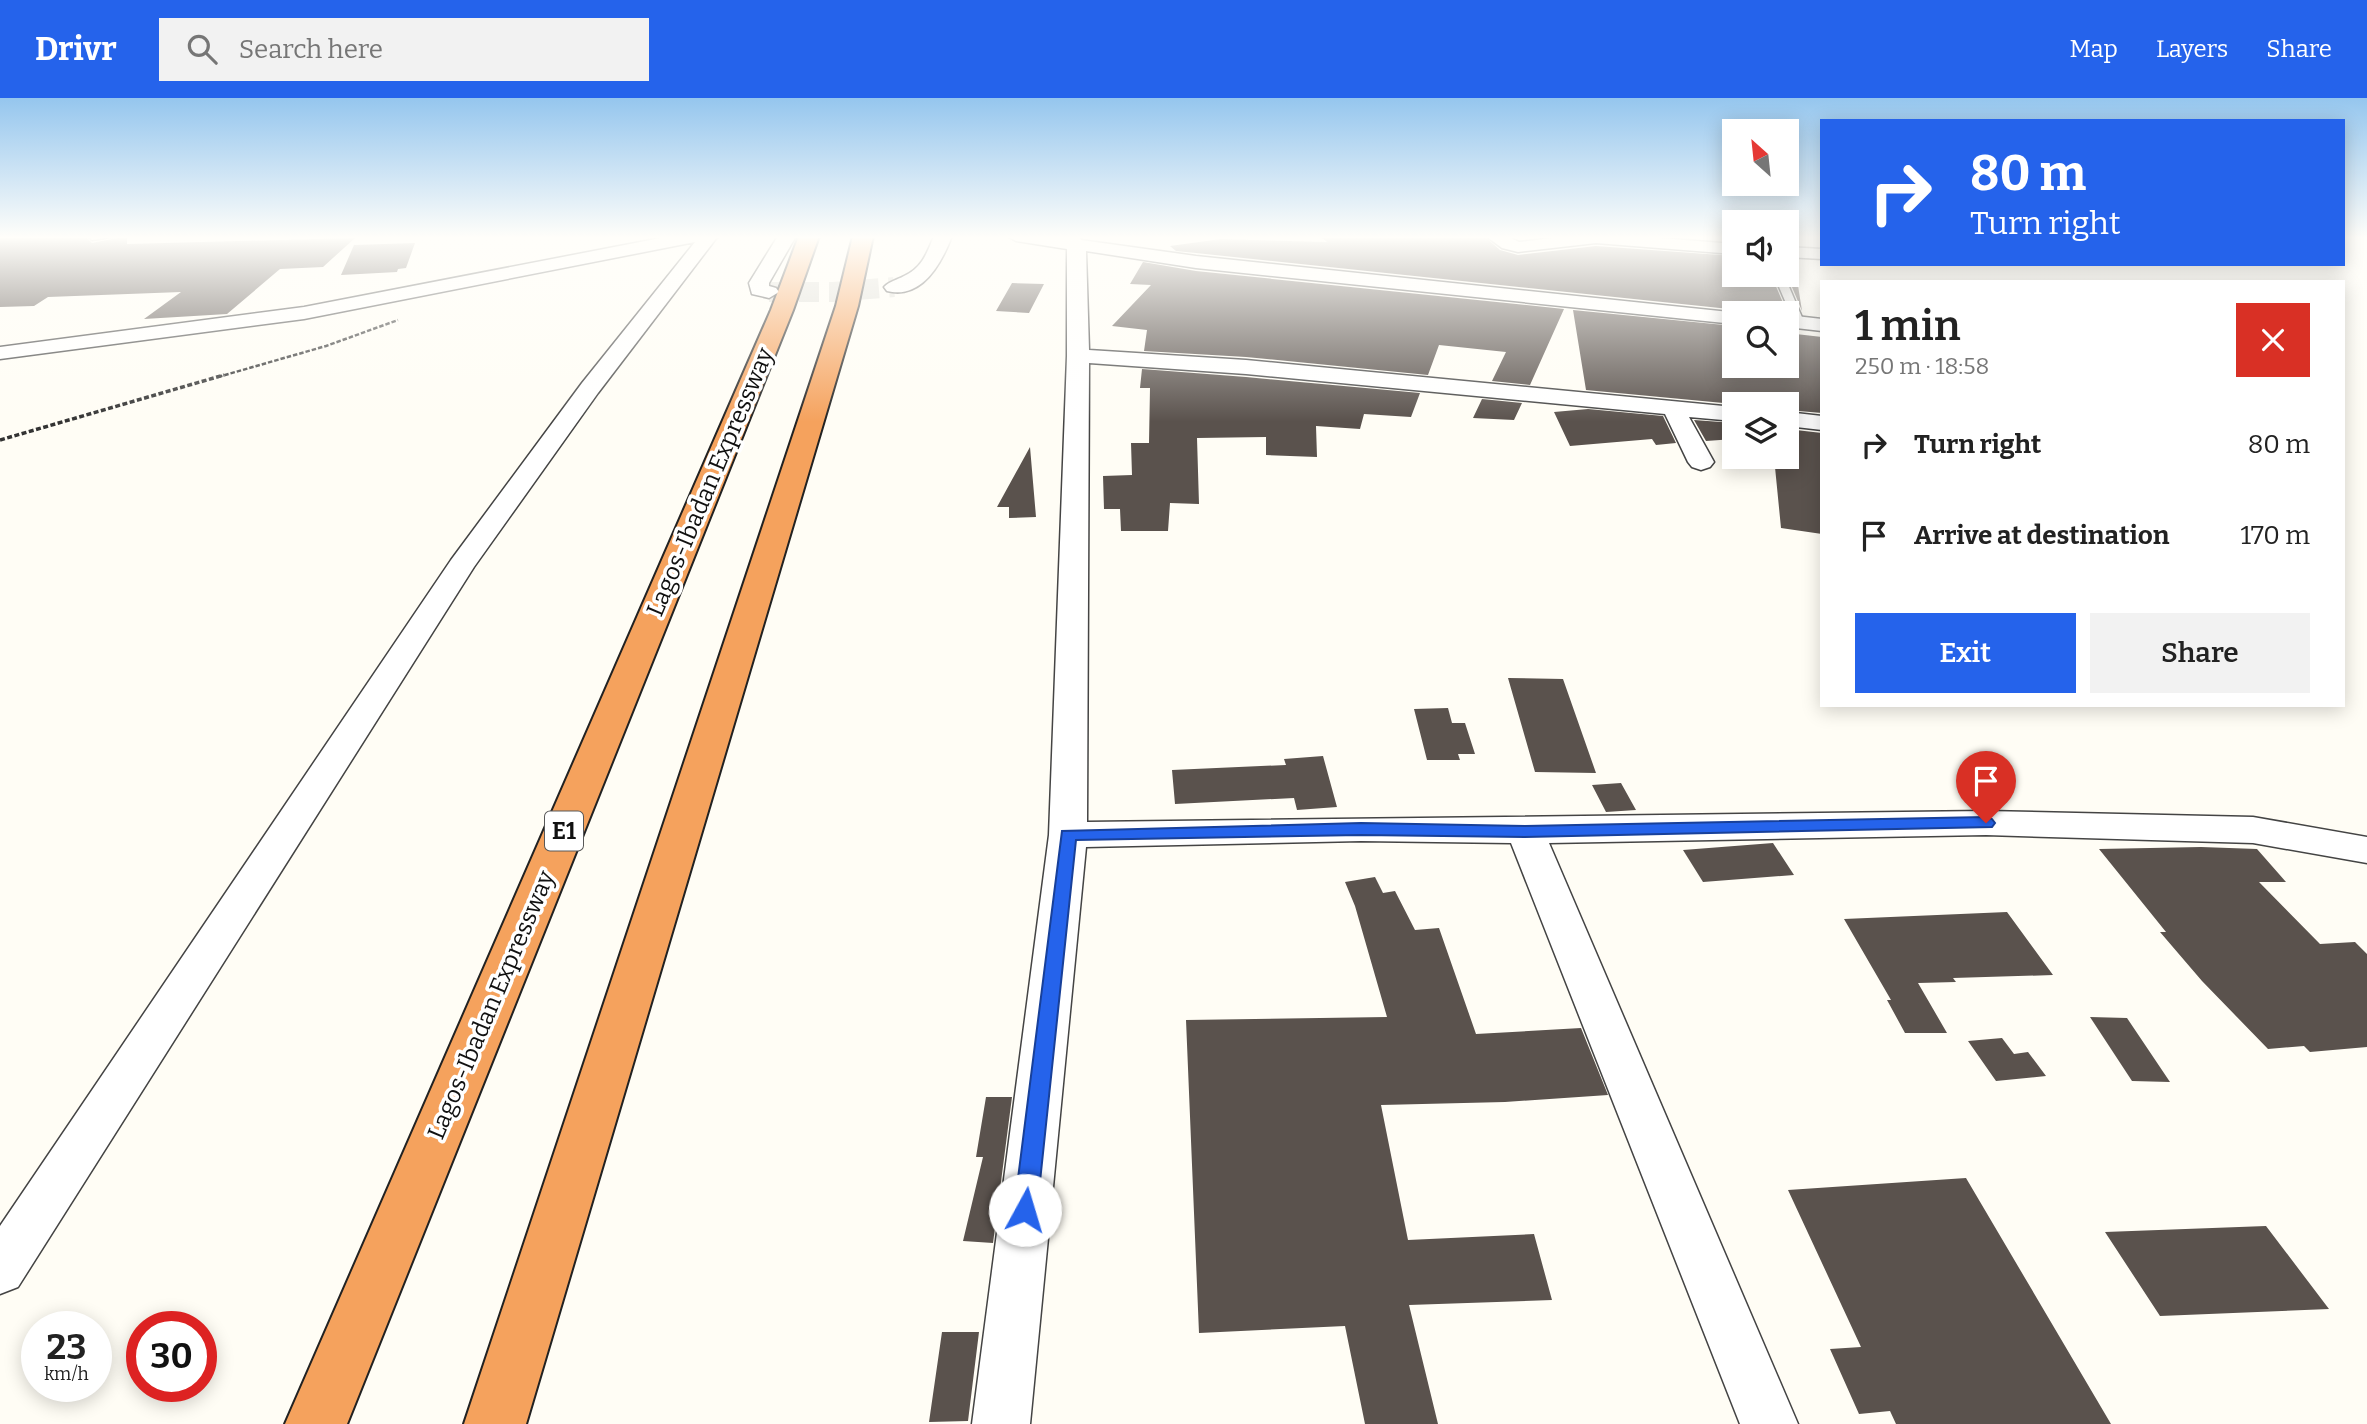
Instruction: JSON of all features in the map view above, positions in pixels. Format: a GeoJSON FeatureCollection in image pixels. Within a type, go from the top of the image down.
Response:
{"type":"FeatureCollection","features":[{"type":"Feature","properties":{"kind":"highway","name":"Lagos-Ibadan Expressway"},"geometry":{"type":"LineString","coordinates":[[316,1424],[786,298]]}},
{"type":"Feature","properties":{"kind":"highway"},"geometry":{"type":"LineString","coordinates":[[495,1424],[849,298]]}},
{"type":"Feature","properties":{"kind":"street"},"geometry":{"type":"LineString","coordinates":[[0,353],[304,313],[381,298]]}},
{"type":"Feature","properties":{"kind":"street"},"geometry":{"type":"LineString","coordinates":[[0,1270],[461,566],[590,388],[661,298]]}},
{"type":"Feature","properties":{"kind":"street"},"geometry":{"type":"LineString","coordinates":[[1001,1424],[1068,835],[1077,298]]}},
{"type":"Feature","properties":{"kind":"street"},"geometry":{"type":"LineString","coordinates":[[1541,298],[1722,317]]}},
{"type":"Feature","properties":{"kind":"street"},"geometry":{"type":"LineString","coordinates":[[1799,323],[1820,325]]}},
{"type":"Feature","properties":{"kind":"street"},"geometry":{"type":"LineString","coordinates":[[1078,356],[1246,368],[1722,413]]}},
{"type":"Feature","properties":{"kind":"street"},"geometry":{"type":"LineString","coordinates":[[1673,408],[1701,462]]}},
{"type":"Feature","properties":{"kind":"street"},"geometry":{"type":"LineString","coordinates":[[1799,420],[1820,423]]}},
{"type":"Feature","properties":{"kind":"street"},"geometry":{"type":"LineString","coordinates":[[1068,835],[1361,829],[1525,831],[1986,823],[2253,830],[2367,850]]}},
{"type":"Feature","properties":{"kind":"street"},"geometry":{"type":"LineString","coordinates":[[1525,831],[1769,1424]]}},
{"type":"Feature","properties":{"kind":"path"},"geometry":{"type":"LineString","coordinates":[[0,440],[326,346],[407,317]]}},
{"type":"Feature","properties":{"kind":"building"},"geometry":{"type":"Polygon","coordinates":[[[0,298],[47,298],[34,306],[0,307],[0,298]]]}},
{"type":"Feature","properties":{"kind":"building"},"geometry":{"type":"Polygon","coordinates":[[[173,298],[246,298],[227,314],[144,319],[173,298]]]}},
{"type":"Feature","properties":{"kind":"building"},"geometry":{"type":"Polygon","coordinates":[[[1003,298],[1037,298],[1029,313],[996,311],[1003,298]]]}},
{"type":"Feature","properties":{"kind":"building"},"geometry":{"type":"Polygon","coordinates":[[[1139,298],[1456,298],[1564,309],[1530,385],[1492,381],[1506,352],[1439,345],[1428,375],[1246,357],[1144,351],[1147,330],[1112,326],[1139,298]]]}},
{"type":"Feature","properties":{"kind":"building"},"geometry":{"type":"Polygon","coordinates":[[[1623,298],[1781,298],[1782,301],[1722,301],[1722,308],[1623,298]]]}},
{"type":"Feature","properties":{"kind":"building"},"geometry":{"type":"Polygon","coordinates":[[[1573,310],[1722,325],[1722,378],[1799,378],[1799,334],[1820,337],[1820,413],[1799,411],[1799,392],[1722,392],[1722,403],[1586,390],[1573,310]]]}},
{"type":"Feature","properties":{"kind":"building"},"geometry":{"type":"Polygon","coordinates":[[[1142,369],[1420,393],[1411,417],[1364,414],[1360,429],[1316,426],[1317,457],[1266,455],[1266,437],[1197,438],[1199,504],[1170,503],[1168,531],[1121,531],[1120,509],[1104,509],[1103,476],[1132,475],[1131,443],[1149,443],[1150,388],[1140,388],[1142,369]]]}},
{"type":"Feature","properties":{"kind":"building"},"geometry":{"type":"Polygon","coordinates":[[[1482,399],[1522,403],[1514,420],[1473,418],[1482,399]]]}},
{"type":"Feature","properties":{"kind":"building"},"geometry":{"type":"Polygon","coordinates":[[[1588,409],[1663,416],[1676,443],[1656,445],[1652,439],[1570,446],[1554,412],[1588,409]]]}},
{"type":"Feature","properties":{"kind":"building"},"geometry":{"type":"Polygon","coordinates":[[[1694,420],[1722,422],[1722,440],[1706,441],[1694,420]]]}},
{"type":"Feature","properties":{"kind":"building"},"geometry":{"type":"Polygon","coordinates":[[[1799,430],[1820,433],[1820,534],[1781,528],[1775,469],[1799,469],[1799,430]]]}},
{"type":"Feature","properties":{"kind":"building"},"geometry":{"type":"Polygon","coordinates":[[[1030,447],[1036,517],[1009,518],[1009,507],[997,507],[1030,447]]]}},
{"type":"Feature","properties":{"kind":"building"},"geometry":{"type":"Polygon","coordinates":[[[1508,678],[1563,679],[1596,773],[1535,772],[1508,678]]]}},
{"type":"Feature","properties":{"kind":"building"},"geometry":{"type":"Polygon","coordinates":[[[1448,708],[1452,723],[1465,723],[1475,754],[1458,754],[1460,760],[1427,760],[1414,709],[1448,708]]]}},
{"type":"Feature","properties":{"kind":"building"},"geometry":{"type":"Polygon","coordinates":[[[1323,756],[1337,807],[1297,810],[1294,798],[1175,804],[1172,770],[1286,765],[1284,759],[1323,756]]]}},
{"type":"Feature","properties":{"kind":"building"},"geometry":{"type":"Polygon","coordinates":[[[1621,783],[1636,810],[1606,812],[1592,785],[1621,783]]]}},
{"type":"Feature","properties":{"kind":"building"},"geometry":{"type":"Polygon","coordinates":[[[1773,843],[1794,875],[1703,882],[1683,850],[1773,843]]]}},
{"type":"Feature","properties":{"kind":"building"},"geometry":{"type":"Polygon","coordinates":[[[2099,849],[2257,849],[2286,882],[2259,882],[2320,944],[2355,942],[2367,954],[2367,1047],[2310,1052],[2304,1046],[2268,1049],[2202,981],[2160,932],[2166,932],[2099,849]]]}},
{"type":"Feature","properties":{"kind":"building"},"geometry":{"type":"Polygon","coordinates":[[[1375,877],[1383,893],[1395,891],[1415,930],[1439,928],[1476,1034],[1581,1028],[1608,1095],[1505,1102],[1381,1105],[1408,1240],[1534,1234],[1552,1300],[1409,1305],[1438,1424],[1365,1424],[1345,1326],[1199,1333],[1186,1020],[1387,1017],[1355,906],[1345,882],[1375,877]]]}},
{"type":"Feature","properties":{"kind":"building"},"geometry":{"type":"Polygon","coordinates":[[[2007,912],[2053,975],[1953,978],[1956,982],[1918,983],[1947,1033],[1905,1033],[1887,1000],[1891,1000],[1844,919],[2007,912]]]}},
{"type":"Feature","properties":{"kind":"building"},"geometry":{"type":"Polygon","coordinates":[[[2090,1017],[2127,1018],[2170,1082],[2132,1081],[2090,1017]]]}},
{"type":"Feature","properties":{"kind":"building"},"geometry":{"type":"Polygon","coordinates":[[[2002,1038],[2014,1054],[2028,1052],[2046,1076],[1996,1081],[1968,1041],[2002,1038]]]}},
{"type":"Feature","properties":{"kind":"building"},"geometry":{"type":"Polygon","coordinates":[[[986,1097],[1012,1097],[993,1243],[963,1241],[983,1157],[976,1157],[986,1097]]]}},
{"type":"Feature","properties":{"kind":"building"},"geometry":{"type":"Polygon","coordinates":[[[1966,1178],[2111,1424],[1896,1424],[1890,1411],[1859,1414],[1830,1349],[1861,1347],[1788,1190],[1966,1178]]]}},
{"type":"Feature","properties":{"kind":"building"},"geometry":{"type":"Polygon","coordinates":[[[2266,1226],[2329,1309],[2160,1316],[2105,1232],[2266,1226]]]}},
{"type":"Feature","properties":{"kind":"building"},"geometry":{"type":"Polygon","coordinates":[[[942,1332],[979,1332],[968,1421],[929,1422],[942,1332]]]}},
{"type":"Feature","properties":{"kind":"route"},"geometry":{"type":"LineString","coordinates":[[1025,1210],[1068,835],[1361,829],[1525,831],[1986,823]]}}]}
